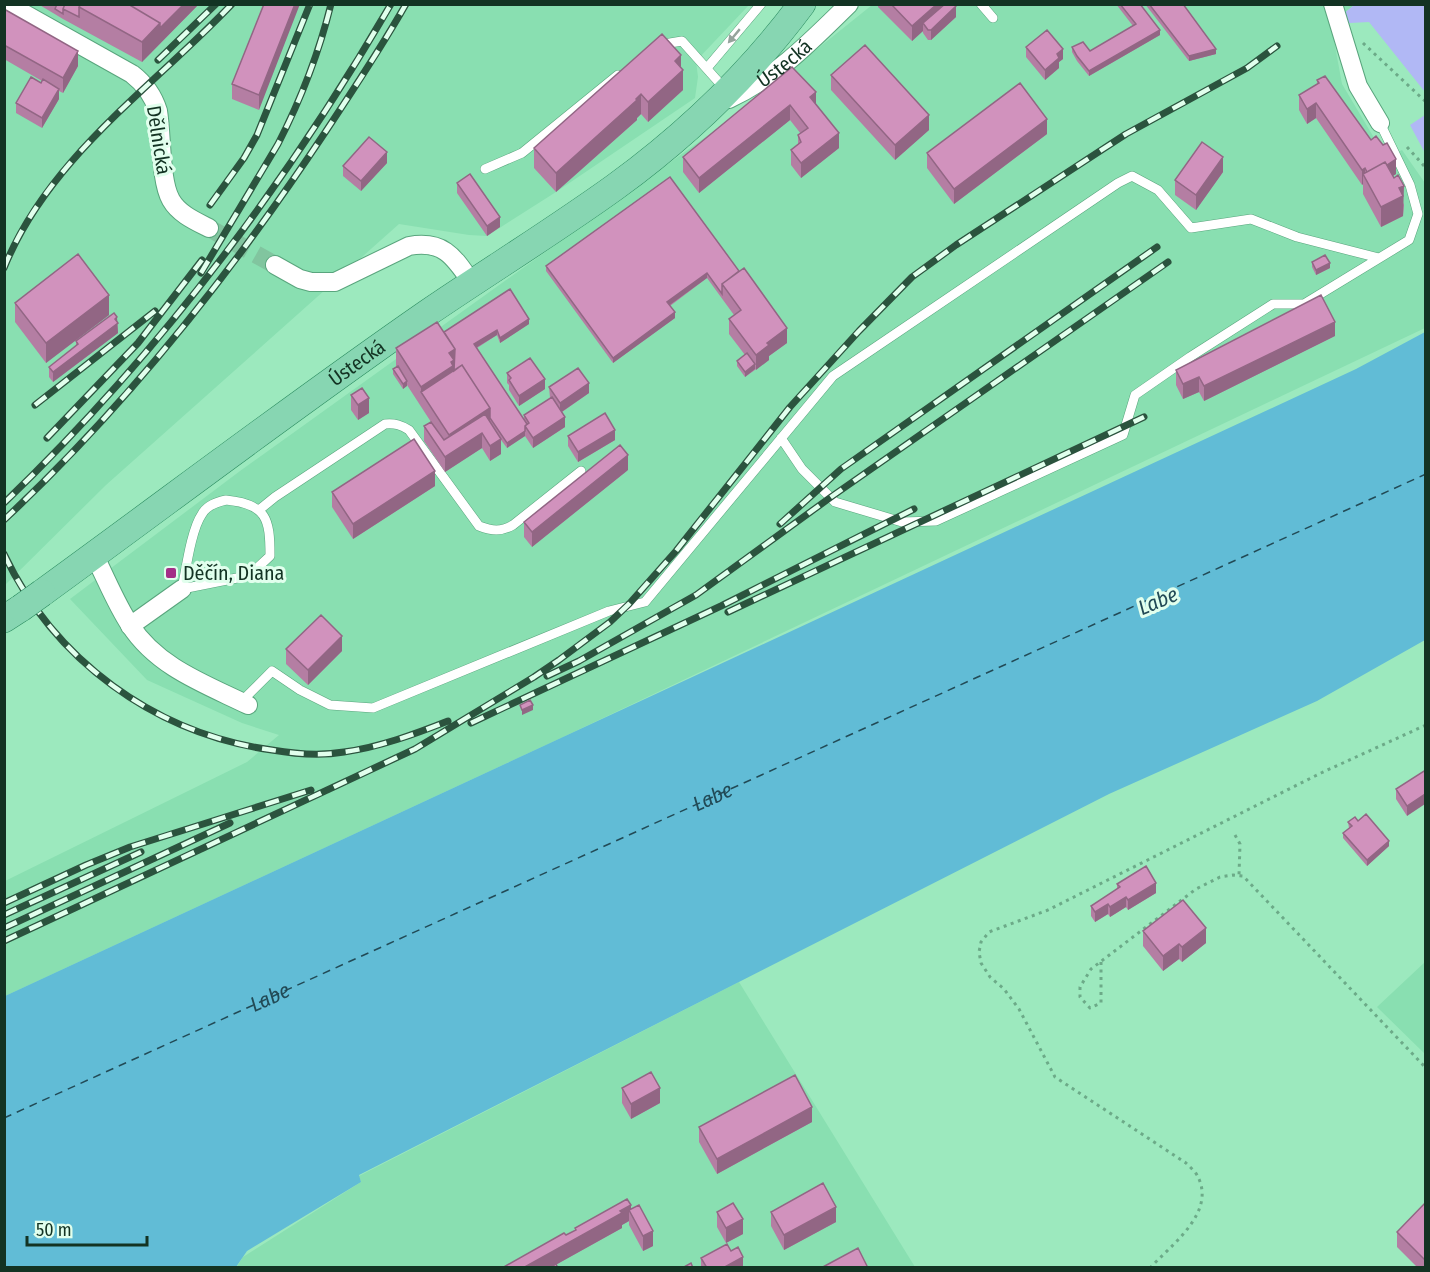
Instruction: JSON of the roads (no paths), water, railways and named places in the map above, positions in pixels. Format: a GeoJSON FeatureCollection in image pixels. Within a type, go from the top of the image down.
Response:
{"type":"FeatureCollection","features":[{"type":"Feature","properties":{"kind":"main road","name":"Ústecká"},"geometry":{"type":"LineString","coordinates":[[22,606],[239,447],[472,283],[616,186],[684,131],[750,67],[802,4]]}},
{"type":"Feature","properties":{"kind":"street","name":"Dělnická"},"geometry":{"type":"LineString","coordinates":[[7,4],[132,74],[146,87],[158,111],[165,178],[171,200],[192,219],[209,228]]}},
{"type":"Feature","properties":{"kind":"street","name":"Ústecká"},"geometry":{"type":"LineString","coordinates":[[717,99],[735,96],[777,71],[798,55],[849,4]]}},
{"type":"Feature","properties":{"kind":"street"},"geometry":{"type":"LineString","coordinates":[[1333,4],[1358,86],[1380,123]]}},
{"type":"Feature","properties":{"kind":"street"},"geometry":{"type":"LineString","coordinates":[[275,265],[300,279],[311,282],[335,282],[409,246],[421,244],[442,248],[453,257],[472,283]]}},
{"type":"Feature","properties":{"kind":"street"},"geometry":{"type":"LineString","coordinates":[[94,555],[130,626],[151,650],[167,664],[244,703]]}},
{"type":"Feature","properties":{"kind":"street"},"geometry":{"type":"LineString","coordinates":[[130,626],[182,589]]}},
{"type":"Feature","properties":{"kind":"lane"},"geometry":{"type":"LineString","coordinates":[[707,68],[761,4]]}},
{"type":"Feature","properties":{"kind":"lane"},"geometry":{"type":"LineString","coordinates":[[981,4],[993,18]]}},
{"type":"Feature","properties":{"kind":"lane"},"geometry":{"type":"LineString","coordinates":[[650,51],[659,45],[682,41],[707,68],[717,99]]}},
{"type":"Feature","properties":{"kind":"lane"},"geometry":{"type":"LineString","coordinates":[[485,169],[522,153],[625,70]]}},
{"type":"Feature","properties":{"kind":"lane"},"geometry":{"type":"LineString","coordinates":[[781,438],[802,469],[836,502],[902,522],[936,521],[1124,435],[1135,395],[1273,304],[1304,304],[1409,240],[1418,214],[1410,185],[1380,123]]}},
{"type":"Feature","properties":{"kind":"lane"},"geometry":{"type":"LineString","coordinates":[[244,703],[272,671],[300,690],[330,705],[373,708],[609,610],[645,602],[833,376],[1118,183],[1132,176],[1158,190],[1191,228],[1251,219],[1297,237],[1379,258]]}},
{"type":"Feature","properties":{"kind":"lane"},"geometry":{"type":"LineString","coordinates":[[259,510],[385,424],[393,423],[410,430],[479,526],[491,530],[504,530],[513,525],[581,471]]}},
{"type":"Feature","properties":{"kind":"lane"},"geometry":{"type":"LineString","coordinates":[[226,500],[244,502],[263,513],[270,532],[270,556],[254,571],[237,578],[182,589],[195,532],[202,514],[213,503],[226,500]]}},
{"type":"Feature","properties":{"kind":"water","name":"Labe"},"geometry":{"type":"Polygon","coordinates":[[[1425,332],[1425,640],[1317,701],[1109,794],[359,1175],[361,1182],[247,1251],[236,1267],[5,1267],[5,996],[1356,369],[1425,332]]]}},
{"type":"Feature","properties":{"kind":"tunnel"},"geometry":{"type":"LineString","coordinates":[[209,228],[275,265]]}},
{"type":"Feature","properties":{"kind":"railway"},"geometry":{"type":"LineString","coordinates":[[158,60],[216,4]]}},
{"type":"Feature","properties":{"kind":"railway"},"geometry":{"type":"LineString","coordinates":[[4,268],[23,228],[47,192],[75,158],[105,126],[232,4]]}},
{"type":"Feature","properties":{"kind":"railway"},"geometry":{"type":"LineString","coordinates":[[210,205],[244,158],[257,135],[310,4]]}},
{"type":"Feature","properties":{"kind":"railway"},"geometry":{"type":"LineString","coordinates":[[201,273],[278,144],[302,93],[331,4]]}},
{"type":"Feature","properties":{"kind":"railway"},"geometry":{"type":"LineString","coordinates":[[4,503],[114,389],[215,267],[307,138],[391,4]]}},
{"type":"Feature","properties":{"kind":"railway"},"geometry":{"type":"LineString","coordinates":[[4,520],[93,431],[216,285],[291,183],[377,53],[406,4]]}},
{"type":"Feature","properties":{"kind":"railway"},"geometry":{"type":"LineString","coordinates":[[4,941],[415,749],[559,660],[610,622],[629,604],[676,551],[790,407],[912,277],[956,245],[1126,134],[1247,68],[1277,46]]}},
{"type":"Feature","properties":{"kind":"railway"},"geometry":{"type":"LineString","coordinates":[[780,524],[841,469],[1157,247]]}},
{"type":"Feature","properties":{"kind":"railway"},"geometry":{"type":"LineString","coordinates":[[47,438],[138,343],[202,260]]}},
{"type":"Feature","properties":{"kind":"railway"},"geometry":{"type":"LineString","coordinates":[[547,676],[579,661],[696,595],[831,497],[1168,262]]}},
{"type":"Feature","properties":{"kind":"railway"},"geometry":{"type":"LineString","coordinates":[[35,405],[155,311]]}},
{"type":"Feature","properties":{"kind":"railway"},"geometry":{"type":"LineString","coordinates":[[728,612],[1144,417]]}},
{"type":"Feature","properties":{"kind":"railway"},"geometry":{"type":"LineString","coordinates":[[471,723],[721,606],[914,509]]}},
{"type":"Feature","properties":{"kind":"railway"},"geometry":{"type":"LineString","coordinates":[[4,554],[25,592],[51,627],[80,658],[113,686],[149,709],[188,728],[229,741],[281,751],[317,754],[371,747],[448,721]]}},
{"type":"Feature","properties":{"kind":"railway"},"geometry":{"type":"LineString","coordinates":[[4,903],[130,847],[311,790]]}},
{"type":"Feature","properties":{"kind":"railway"},"geometry":{"type":"LineString","coordinates":[[4,928],[230,823]]}},
{"type":"Feature","properties":{"kind":"railway"},"geometry":{"type":"LineString","coordinates":[[4,915],[141,852]]}},
{"type":"Feature","properties":{"kind":"place","name":"Děčín, Diana"},"geometry":{"type":"Point","coordinates":[171,573]}}]}
